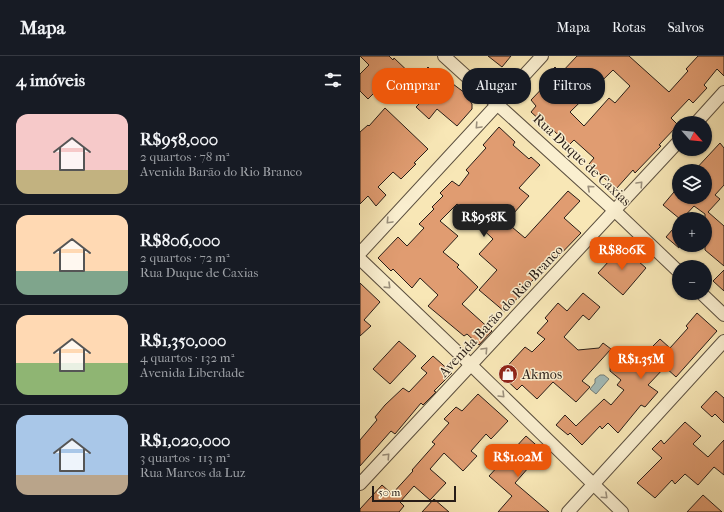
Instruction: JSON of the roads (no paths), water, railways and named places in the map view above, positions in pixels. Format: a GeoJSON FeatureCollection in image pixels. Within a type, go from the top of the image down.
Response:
{"type":"FeatureCollection","features":[{"type":"Feature","properties":{"kind":"street","name":"Rua Duque de Caxias"},"geometry":{"type":"LineString","coordinates":[[444,56],[462,72]]}},
{"type":"Feature","properties":{"kind":"street"},"geometry":{"type":"LineString","coordinates":[[531,68],[542,56]]}},
{"type":"Feature","properties":{"kind":"street"},"geometry":{"type":"LineString","coordinates":[[702,116],[724,92]]}},
{"type":"Feature","properties":{"kind":"street","name":"Rua Duque de Caxias"},"geometry":{"type":"LineString","coordinates":[[498,104],[672,265]]}},
{"type":"Feature","properties":{"kind":"street"},"geometry":{"type":"LineString","coordinates":[[360,253],[498,104]]}},
{"type":"Feature","properties":{"kind":"street","name":"Avenida Barão do Rio Branco"},"geometry":{"type":"LineString","coordinates":[[360,484],[672,149]]}},
{"type":"Feature","properties":{"kind":"street"},"geometry":{"type":"LineString","coordinates":[[360,259],[622,512]]}},
{"type":"Feature","properties":{"kind":"street"},"geometry":{"type":"LineString","coordinates":[[708,300],[724,315]]}},
{"type":"Feature","properties":{"kind":"street"},"geometry":{"type":"LineString","coordinates":[[568,512],[724,341]]}},
{"type":"Feature","properties":{"kind":"water"},"geometry":{"type":"Polygon","coordinates":[[[600,375],[604,375],[609,379],[596,394],[590,389],[595,383],[595,379],[600,375]]]}},
{"type":"Feature","properties":{"kind":"place","name":"Akmos"},"geometry":{"type":"Point","coordinates":[508,374]}}]}
